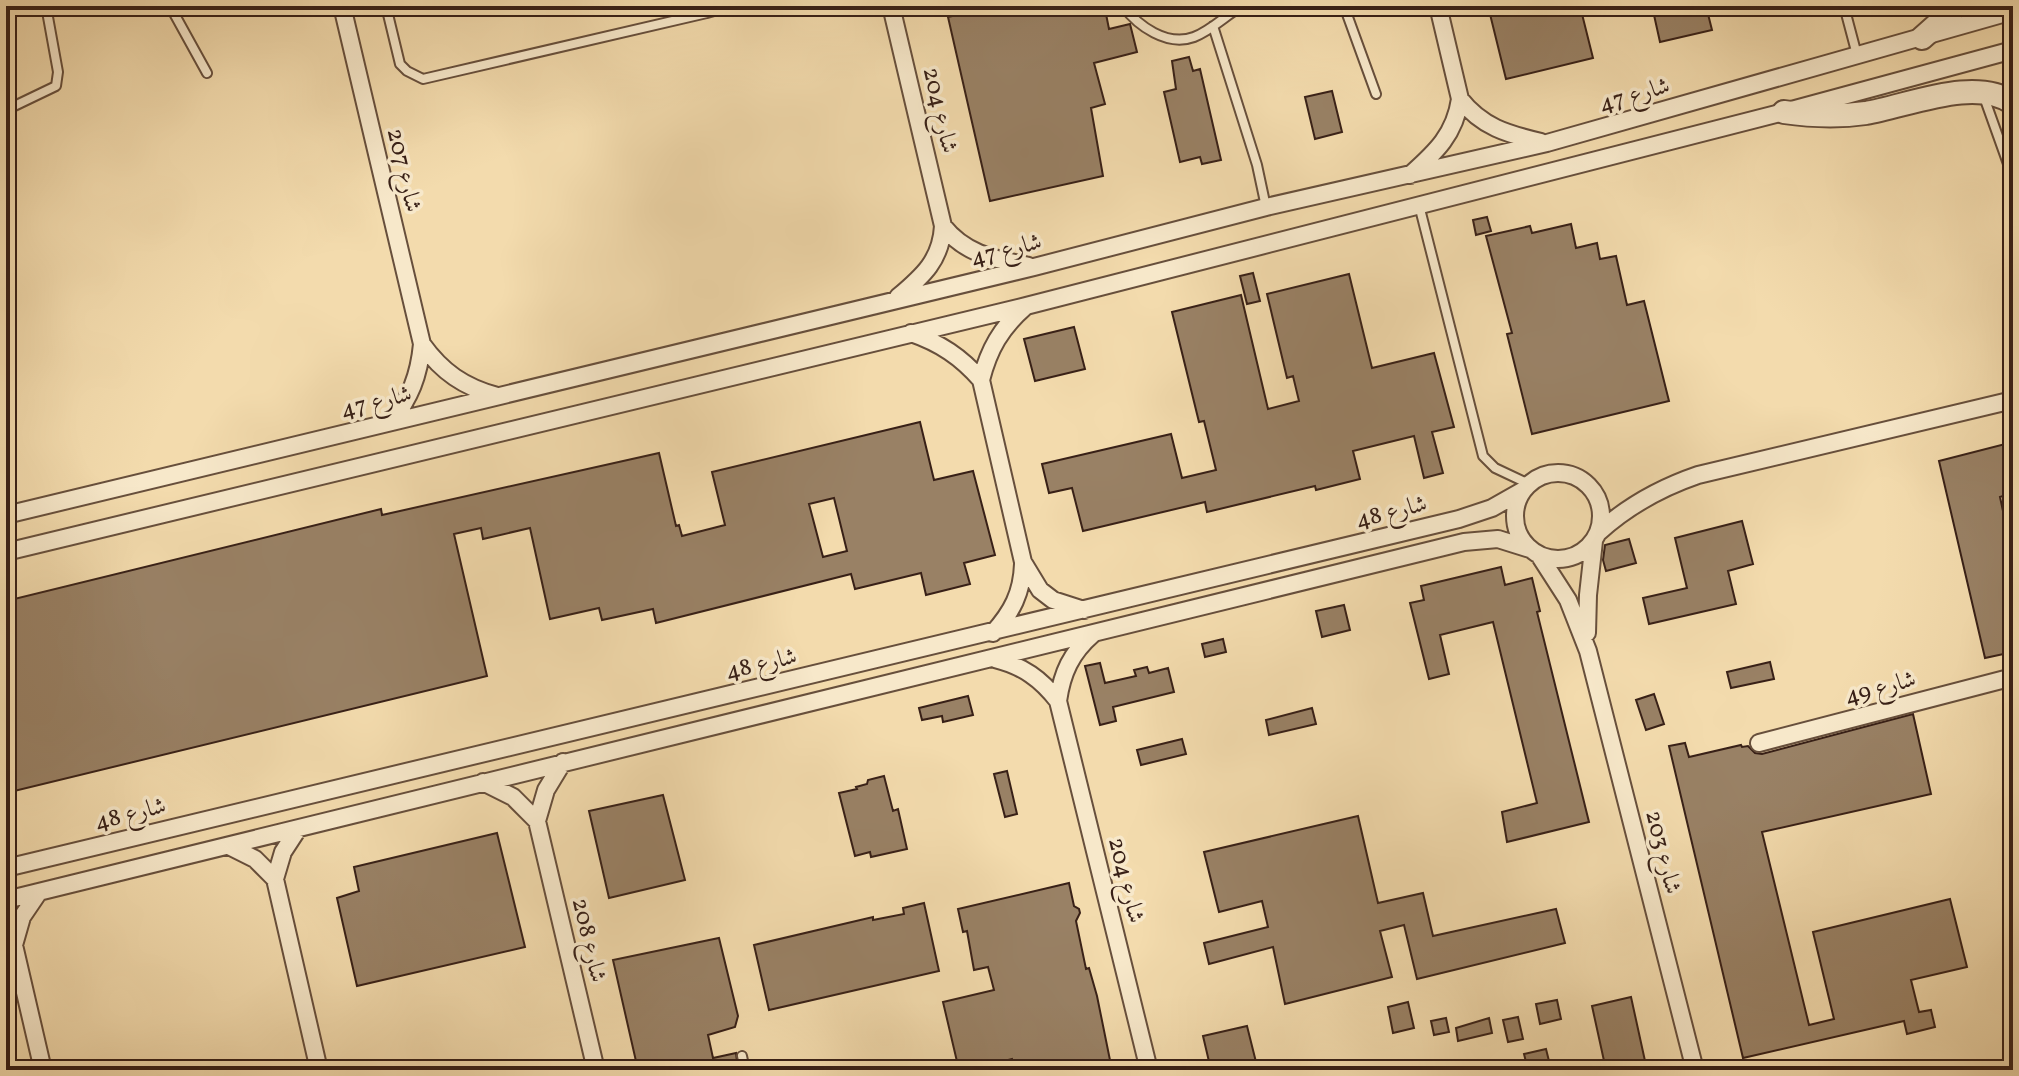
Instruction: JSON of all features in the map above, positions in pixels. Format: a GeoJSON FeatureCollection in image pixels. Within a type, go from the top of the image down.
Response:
{"type":"FeatureCollection","features":[{"type":"Feature","properties":{"kind":"street","name":"شارع 207"},"geometry":{"type":"LineString","coordinates":[[342,6],[422,344],[414,387],[391,422]]}},
{"type":"Feature","properties":{"kind":"street","name":"شارع 204"},"geometry":{"type":"LineString","coordinates":[[891,6],[943,226],[934,263],[892,301]]}},
{"type":"Feature","properties":{"kind":"street"},"geometry":{"type":"LineString","coordinates":[[1408,177],[1453,129],[1460,99],[1438,6]]}},
{"type":"Feature","properties":{"kind":"street"},"geometry":{"type":"LineString","coordinates":[[1922,38],[1958,6]]}},
{"type":"Feature","properties":{"kind":"street","name":"شارع 47"},"geometry":{"type":"LineString","coordinates":[[6,515],[1034,267],[1266,207],[1547,143],[2013,11]]}},
{"type":"Feature","properties":{"kind":"street"},"geometry":{"type":"LineString","coordinates":[[6,552],[1026,306],[1784,112],[2013,50]]}},
{"type":"Feature","properties":{"kind":"street"},"geometry":{"type":"LineString","coordinates":[[1784,112],[1820,117],[1866,113],[1962,93],[1983,92],[2007,98],[2013,103]]}},
{"type":"Feature","properties":{"kind":"street"},"geometry":{"type":"LineString","coordinates":[[1460,99],[1482,122],[1495,130],[1547,143]]}},
{"type":"Feature","properties":{"kind":"street"},"geometry":{"type":"LineString","coordinates":[[943,226],[953,238],[980,255],[1034,267]]}},
{"type":"Feature","properties":{"kind":"street"},"geometry":{"type":"LineString","coordinates":[[1026,306],[1009,320],[996,338],[981,380],[1023,562],[1030,577],[1046,595],[1086,611]]}},
{"type":"Feature","properties":{"kind":"street"},"geometry":{"type":"LineString","coordinates":[[911,333],[943,346],[981,380]]}},
{"type":"Feature","properties":{"kind":"street","name":"شارع 207"},"geometry":{"type":"LineString","coordinates":[[422,344],[436,364],[454,379],[476,390],[499,396]]}},
{"type":"Feature","properties":{"kind":"street"},"geometry":{"type":"LineString","coordinates":[[1597,536],[1602,521],[1599,501],[1587,483],[1569,474],[1558,472],[1538,478],[1517,501],[1515,522],[1518,532],[1535,552],[1549,558],[1569,558],[1588,548],[1597,536],[1651,494],[1698,475],[2013,400]]}},
{"type":"Feature","properties":{"kind":"street","name":"شارع 48"},"geometry":{"type":"LineString","coordinates":[[6,868],[1459,519],[1492,508],[1526,488]]}},
{"type":"Feature","properties":{"kind":"street","name":"شارع 203"},"geometry":{"type":"LineString","coordinates":[[1588,651],[1588,595],[1597,536]]}},
{"type":"Feature","properties":{"kind":"street","name":"شارع 48"},"geometry":{"type":"LineString","coordinates":[[6,900],[1464,542],[1498,539],[1535,552]]}},
{"type":"Feature","properties":{"kind":"street","name":"شارع 203"},"geometry":{"type":"LineString","coordinates":[[1535,552],[1568,600],[1588,651],[1693,1068]]}},
{"type":"Feature","properties":{"kind":"street"},"geometry":{"type":"LineString","coordinates":[[993,633],[1014,606],[1023,562]]}},
{"type":"Feature","properties":{"kind":"street","name":"شارع 204"},"geometry":{"type":"LineString","coordinates":[[1096,632],[1080,645],[1068,662],[1058,701],[1149,1070]]}},
{"type":"Feature","properties":{"kind":"street"},"geometry":{"type":"LineString","coordinates":[[991,658],[1030,672],[1046,685],[1058,701]]}},
{"type":"Feature","properties":{"kind":"street","name":"شارع 49"},"geometry":{"type":"LineString","coordinates":[[1759,743],[2013,677]]}},
{"type":"Feature","properties":{"kind":"street"},"geometry":{"type":"LineString","coordinates":[[483,782],[513,797],[537,821],[546,790],[563,762]]}},
{"type":"Feature","properties":{"kind":"street","name":"شارع 208"},"geometry":{"type":"LineString","coordinates":[[537,821],[596,1070]]}},
{"type":"Feature","properties":{"kind":"street"},"geometry":{"type":"LineString","coordinates":[[298,829],[283,852],[275,879],[319,1070]]}},
{"type":"Feature","properties":{"kind":"street"},"geometry":{"type":"LineString","coordinates":[[229,846],[255,859],[275,879]]}},
{"type":"Feature","properties":{"kind":"street"},"geometry":{"type":"LineString","coordinates":[[39,892],[10,941],[43,1070]]}},
{"type":"Feature","properties":{"kind":"lane"},"geometry":{"type":"LineString","coordinates":[[6,110],[56,86],[58,72],[46,6]]}},
{"type":"Feature","properties":{"kind":"lane"},"geometry":{"type":"LineString","coordinates":[[170,6],[207,73]]}},
{"type":"Feature","properties":{"kind":"lane"},"geometry":{"type":"LineString","coordinates":[[386,6],[400,64],[423,79],[732,6]]}},
{"type":"Feature","properties":{"kind":"lane"},"geometry":{"type":"LineString","coordinates":[[1123,6],[1149,30],[1163,37],[1179,39],[1192,37],[1242,6]]}},
{"type":"Feature","properties":{"kind":"lane"},"geometry":{"type":"LineString","coordinates":[[1344,6],[1376,94]]}},
{"type":"Feature","properties":{"kind":"lane"},"geometry":{"type":"LineString","coordinates":[[1844,6],[1857,57]]}},
{"type":"Feature","properties":{"kind":"lane"},"geometry":{"type":"LineString","coordinates":[[1213,26],[1257,165],[1266,207]]}},
{"type":"Feature","properties":{"kind":"lane"},"geometry":{"type":"LineString","coordinates":[[1983,92],[2013,178]]}},
{"type":"Feature","properties":{"kind":"lane"},"geometry":{"type":"LineString","coordinates":[[1419,205],[1483,456],[1495,468],[1526,488]]}},
{"type":"Feature","properties":{"kind":"lane"},"geometry":{"type":"LineString","coordinates":[[742,1056],[745,1070]]}},
{"type":"Feature","properties":{"kind":"building"},"geometry":{"type":"Polygon","coordinates":[[[996,6],[1030,6],[1031,12],[1055,6],[1080,6],[1082,13],[1105,9],[1109,29],[1130,24],[1137,52],[1094,63],[1105,104],[1091,108],[1103,176],[990,201],[948,17],[996,6]]]}},
{"type":"Feature","properties":{"kind":"building"},"geometry":{"type":"Polygon","coordinates":[[[1488,6],[1580,6],[1593,58],[1506,79],[1488,6]]]}},
{"type":"Feature","properties":{"kind":"building"},"geometry":{"type":"Polygon","coordinates":[[[1652,6],[1706,6],[1712,30],[1660,42],[1652,6]]]}},
{"type":"Feature","properties":{"kind":"building"},"geometry":{"type":"Polygon","coordinates":[[[1189,57],[1193,71],[1200,69],[1221,160],[1202,164],[1200,157],[1180,162],[1164,92],[1176,89],[1172,61],[1189,57]]]}},
{"type":"Feature","properties":{"kind":"building"},"geometry":{"type":"Polygon","coordinates":[[[1332,91],[1342,132],[1315,139],[1305,97],[1332,91]]]}},
{"type":"Feature","properties":{"kind":"building"},"geometry":{"type":"Polygon","coordinates":[[[1487,217],[1491,231],[1476,235],[1473,220],[1487,217]]]}},
{"type":"Feature","properties":{"kind":"building"},"geometry":{"type":"Polygon","coordinates":[[[1571,224],[1576,248],[1597,243],[1600,259],[1616,256],[1627,305],[1644,301],[1669,401],[1532,434],[1507,334],[1512,333],[1486,236],[1530,226],[1532,233],[1571,224]]]}},
{"type":"Feature","properties":{"kind":"building"},"geometry":{"type":"Polygon","coordinates":[[[1253,273],[1260,301],[1247,304],[1240,276],[1253,273]]]}},
{"type":"Feature","properties":{"kind":"building"},"geometry":{"type":"Polygon","coordinates":[[[1349,274],[1372,368],[1434,353],[1454,427],[1432,432],[1443,473],[1424,478],[1414,436],[1353,451],[1360,479],[1316,490],[1315,486],[1207,512],[1205,502],[1083,531],[1072,488],[1049,493],[1042,464],[1171,434],[1182,478],[1216,470],[1204,421],[1199,422],[1172,312],[1241,295],[1268,409],[1299,401],[1293,376],[1287,378],[1267,294],[1349,274]]]}},
{"type":"Feature","properties":{"kind":"building"},"geometry":{"type":"Polygon","coordinates":[[[1074,327],[1085,369],[1035,381],[1024,339],[1074,327]]]}},
{"type":"Feature","properties":{"kind":"building"},"geometry":{"type":"Polygon","coordinates":[[[920,422],[934,480],[973,471],[995,555],[964,563],[970,584],[926,595],[921,573],[855,589],[851,574],[656,623],[653,609],[602,620],[599,608],[550,619],[530,528],[483,539],[481,528],[454,534],[487,676],[6,793],[6,601],[381,509],[382,515],[659,453],[676,526],[679,525],[682,536],[725,525],[712,472],[920,422]],[[834,498],[809,504],[823,557],[847,551],[834,498]]]}},
{"type":"Feature","properties":{"kind":"building"},"geometry":{"type":"Polygon","coordinates":[[[2013,442],[2013,493],[2000,497],[2013,558],[2013,652],[1985,658],[1939,461],[2013,442]]]}},
{"type":"Feature","properties":{"kind":"building"},"geometry":{"type":"Polygon","coordinates":[[[1742,521],[1753,564],[1728,571],[1736,604],[1649,624],[1643,598],[1687,588],[1675,538],[1742,521]]]}},
{"type":"Feature","properties":{"kind":"building"},"geometry":{"type":"Polygon","coordinates":[[[1629,539],[1636,563],[1606,571],[1603,560],[1605,545],[1629,539]]]}},
{"type":"Feature","properties":{"kind":"building"},"geometry":{"type":"Polygon","coordinates":[[[1501,567],[1505,585],[1532,578],[1540,611],[1537,612],[1589,822],[1507,842],[1502,812],[1537,803],[1493,622],[1440,635],[1449,674],[1429,679],[1410,603],[1424,600],[1421,586],[1501,567]]]}},
{"type":"Feature","properties":{"kind":"building"},"geometry":{"type":"Polygon","coordinates":[[[1344,605],[1350,630],[1322,637],[1316,611],[1344,605]]]}},
{"type":"Feature","properties":{"kind":"building"},"geometry":{"type":"Polygon","coordinates":[[[1223,639],[1226,652],[1205,657],[1202,644],[1223,639]]]}},
{"type":"Feature","properties":{"kind":"building"},"geometry":{"type":"Polygon","coordinates":[[[1770,662],[1774,679],[1731,688],[1727,672],[1770,662]]]}},
{"type":"Feature","properties":{"kind":"building"},"geometry":{"type":"Polygon","coordinates":[[[1100,663],[1105,683],[1136,676],[1134,670],[1147,667],[1149,673],[1168,668],[1174,692],[1113,707],[1116,721],[1100,725],[1085,666],[1100,663]]]}},
{"type":"Feature","properties":{"kind":"building"},"geometry":{"type":"Polygon","coordinates":[[[1654,694],[1664,724],[1646,730],[1636,700],[1654,694]]]}},
{"type":"Feature","properties":{"kind":"building"},"geometry":{"type":"Polygon","coordinates":[[[968,696],[973,715],[943,722],[942,716],[922,720],[919,708],[968,696]]]}},
{"type":"Feature","properties":{"kind":"building"},"geometry":{"type":"Polygon","coordinates":[[[1312,708],[1316,724],[1269,735],[1266,720],[1312,708]]]}},
{"type":"Feature","properties":{"kind":"building"},"geometry":{"type":"Polygon","coordinates":[[[1913,714],[1931,794],[1762,832],[1809,1025],[1834,1019],[1813,932],[1950,899],[1967,967],[1911,980],[1919,1012],[1931,1010],[1935,1027],[1907,1034],[1904,1021],[1743,1058],[1669,746],[1685,743],[1689,757],[1741,745],[1762,754],[1913,714]]]}},
{"type":"Feature","properties":{"kind":"building"},"geometry":{"type":"Polygon","coordinates":[[[1182,739],[1186,754],[1141,765],[1137,750],[1182,739]]]}},
{"type":"Feature","properties":{"kind":"building"},"geometry":{"type":"Polygon","coordinates":[[[1007,771],[1017,814],[1005,817],[994,774],[1007,771]]]}},
{"type":"Feature","properties":{"kind":"building"},"geometry":{"type":"Polygon","coordinates":[[[884,776],[893,811],[898,809],[907,849],[871,857],[870,852],[855,856],[839,793],[857,789],[867,784],[868,780],[884,776]]]}},
{"type":"Feature","properties":{"kind":"building"},"geometry":{"type":"Polygon","coordinates":[[[663,795],[685,880],[609,898],[589,811],[663,795]]]}},
{"type":"Feature","properties":{"kind":"building"},"geometry":{"type":"Polygon","coordinates":[[[1358,816],[1378,903],[1423,893],[1433,936],[1556,909],[1565,943],[1417,979],[1404,925],[1380,931],[1392,977],[1285,1004],[1273,947],[1209,964],[1204,943],[1268,927],[1262,901],[1219,912],[1204,852],[1358,816]]]}},
{"type":"Feature","properties":{"kind":"building"},"geometry":{"type":"Polygon","coordinates":[[[497,833],[525,947],[357,986],[337,898],[359,891],[354,867],[497,833]]]}},
{"type":"Feature","properties":{"kind":"building"},"geometry":{"type":"Polygon","coordinates":[[[1069,883],[1074,906],[1080,913],[1076,921],[1086,969],[1089,968],[1097,996],[1112,1070],[1015,1070],[1012,1059],[959,1070],[943,1002],[994,990],[988,967],[974,970],[967,931],[963,932],[958,909],[1069,883]]]}},
{"type":"Feature","properties":{"kind":"building"},"geometry":{"type":"Polygon","coordinates":[[[924,903],[939,971],[769,1010],[754,945],[873,917],[873,920],[904,914],[903,908],[924,903]]]}},
{"type":"Feature","properties":{"kind":"building"},"geometry":{"type":"Polygon","coordinates":[[[719,938],[738,1016],[735,1027],[708,1035],[713,1058],[736,1053],[738,1070],[638,1070],[613,960],[719,938]]]}},
{"type":"Feature","properties":{"kind":"building"},"geometry":{"type":"Polygon","coordinates":[[[1631,997],[1647,1070],[1606,1070],[1592,1006],[1631,997]]]}},
{"type":"Feature","properties":{"kind":"building"},"geometry":{"type":"Polygon","coordinates":[[[1557,1000],[1561,1019],[1540,1024],[1536,1004],[1557,1000]]]}},
{"type":"Feature","properties":{"kind":"building"},"geometry":{"type":"Polygon","coordinates":[[[1408,1002],[1414,1028],[1393,1033],[1388,1007],[1408,1002]]]}},
{"type":"Feature","properties":{"kind":"building"},"geometry":{"type":"Polygon","coordinates":[[[1518,1017],[1523,1039],[1508,1042],[1503,1020],[1518,1017]]]}},
{"type":"Feature","properties":{"kind":"building"},"geometry":{"type":"Polygon","coordinates":[[[1446,1018],[1449,1032],[1434,1035],[1431,1021],[1446,1018]]]}},
{"type":"Feature","properties":{"kind":"building"},"geometry":{"type":"Polygon","coordinates":[[[1489,1018],[1492,1033],[1458,1041],[1456,1028],[1489,1018]]]}},
{"type":"Feature","properties":{"kind":"building"},"geometry":{"type":"Polygon","coordinates":[[[1247,1026],[1258,1070],[1211,1070],[1203,1036],[1247,1026]]]}},
{"type":"Feature","properties":{"kind":"building"},"geometry":{"type":"Polygon","coordinates":[[[1546,1049],[1549,1061],[1527,1066],[1524,1054],[1546,1049]]]}}]}
